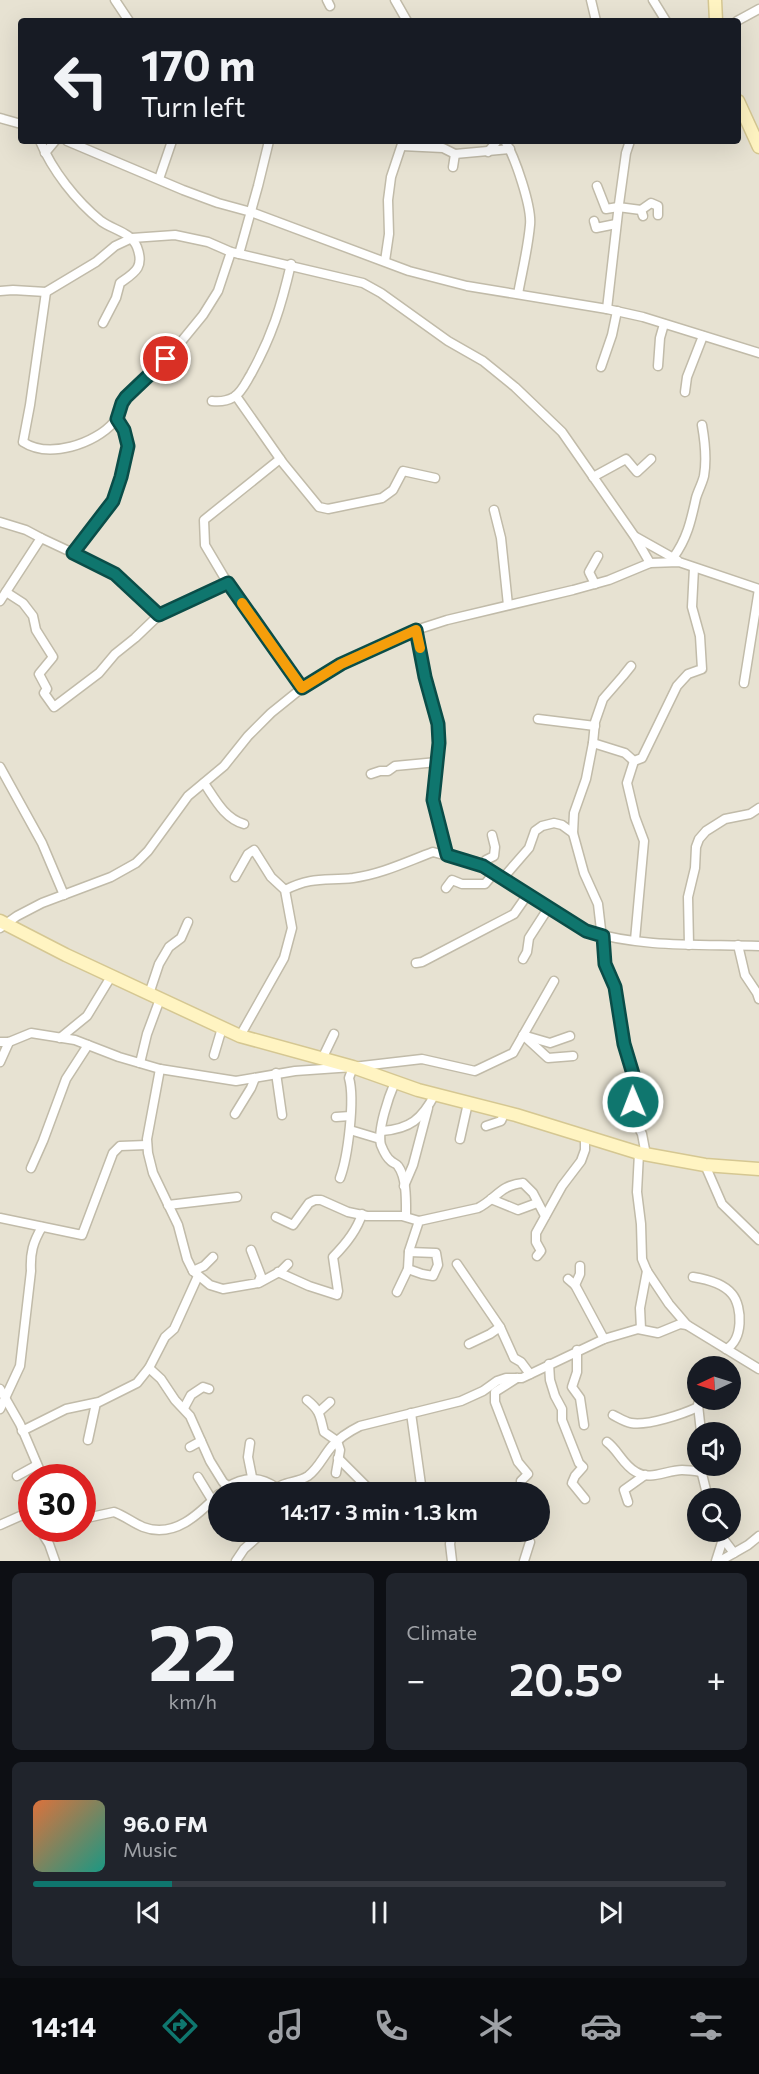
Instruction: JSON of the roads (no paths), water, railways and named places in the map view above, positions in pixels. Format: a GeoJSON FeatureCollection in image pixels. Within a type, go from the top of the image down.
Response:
{"type":"FeatureCollection","features":[{"type":"Feature","properties":{"kind":"street"},"geometry":{"type":"LineString","coordinates":[[115,0],[127,18]]}},
{"type":"Feature","properties":{"kind":"street"},"geometry":{"type":"LineString","coordinates":[[395,0],[405,18]]}},
{"type":"Feature","properties":{"kind":"street"},"geometry":{"type":"LineString","coordinates":[[591,0],[595,18]]}},
{"type":"Feature","properties":{"kind":"street"},"geometry":{"type":"LineString","coordinates":[[653,0],[664,18]]}},
{"type":"Feature","properties":{"kind":"street"},"geometry":{"type":"LineString","coordinates":[[715,0],[716,18]]}},
{"type":"Feature","properties":{"kind":"street"},"geometry":{"type":"LineString","coordinates":[[741,19],[759,9]]}},
{"type":"Feature","properties":{"kind":"street"},"geometry":{"type":"LineString","coordinates":[[741,106],[753,127],[759,147]]}},
{"type":"Feature","properties":{"kind":"street"},"geometry":{"type":"LineString","coordinates":[[0,118],[18,123]]}},
{"type":"Feature","properties":{"kind":"street"},"geometry":{"type":"LineString","coordinates":[[41,144],[72,192],[101,221],[132,238],[140,257],[134,274],[120,283],[116,298],[103,323]]}},
{"type":"Feature","properties":{"kind":"street"},"geometry":{"type":"LineString","coordinates":[[45,153],[52,144]]}},
{"type":"Feature","properties":{"kind":"street"},"geometry":{"type":"LineString","coordinates":[[77,144],[145,175],[218,203],[251,212],[438,280],[617,311],[759,353]]}},
{"type":"Feature","properties":{"kind":"street"},"geometry":{"type":"LineString","coordinates":[[159,179],[171,144]]}},
{"type":"Feature","properties":{"kind":"street"},"geometry":{"type":"LineString","coordinates":[[46,292],[23,442],[41,449],[59,449],[89,440],[105,432],[117,419],[126,397],[166,359],[203,315],[218,291],[251,212],[268,144]]}},
{"type":"Feature","properties":{"kind":"street"},"geometry":{"type":"LineString","coordinates":[[385,261],[391,177],[402,144]]}},
{"type":"Feature","properties":{"kind":"street"},"geometry":{"type":"LineString","coordinates":[[410,144],[443,148],[455,154],[488,152],[508,145],[523,186],[531,223],[518,294]]}},
{"type":"Feature","properties":{"kind":"street"},"geometry":{"type":"LineString","coordinates":[[488,152],[495,144]]}},
{"type":"Feature","properties":{"kind":"street"},"geometry":{"type":"LineString","coordinates":[[607,309],[618,207],[629,144]]}},
{"type":"Feature","properties":{"kind":"street"},"geometry":{"type":"LineString","coordinates":[[453,167],[455,154]]}},
{"type":"Feature","properties":{"kind":"street"},"geometry":{"type":"LineString","coordinates":[[597,186],[606,209],[618,207],[642,213],[651,202],[658,206],[658,215]]}},
{"type":"Feature","properties":{"kind":"street"},"geometry":{"type":"LineString","coordinates":[[594,221],[596,228],[616,224]]}},
{"type":"Feature","properties":{"kind":"street"},"geometry":{"type":"LineString","coordinates":[[0,291],[46,292],[96,262],[115,246],[132,238],[175,235],[208,242],[235,253],[291,264],[363,283],[381,293],[448,341],[483,361],[515,387],[562,432],[635,537],[650,563]]}},
{"type":"Feature","properties":{"kind":"street"},"geometry":{"type":"LineString","coordinates":[[212,401],[225,401],[237,396],[265,349],[280,312],[291,264]]}},
{"type":"Feature","properties":{"kind":"street"},"geometry":{"type":"LineString","coordinates":[[601,367],[617,311]]}},
{"type":"Feature","properties":{"kind":"street"},"geometry":{"type":"LineString","coordinates":[[658,366],[660,339],[664,324]]}},
{"type":"Feature","properties":{"kind":"street"},"geometry":{"type":"LineString","coordinates":[[685,392],[687,376],[703,336]]}},
{"type":"Feature","properties":{"kind":"street"},"geometry":{"type":"LineString","coordinates":[[237,396],[280,459],[319,507],[328,509],[382,498],[393,490],[402,471],[435,478]]}},
{"type":"Feature","properties":{"kind":"street"},"geometry":{"type":"LineString","coordinates":[[73,553],[113,501],[121,477],[128,446],[124,430],[117,419]]}},
{"type":"Feature","properties":{"kind":"street"},"geometry":{"type":"LineString","coordinates":[[676,560],[691,525],[697,496],[705,474],[702,425]]}},
{"type":"Feature","properties":{"kind":"street"},"geometry":{"type":"LineString","coordinates":[[280,459],[204,520],[205,545],[228,583],[302,688]]}},
{"type":"Feature","properties":{"kind":"street"},"geometry":{"type":"LineString","coordinates":[[593,477],[626,459],[636,472],[651,459]]}},
{"type":"Feature","properties":{"kind":"street"},"geometry":{"type":"LineString","coordinates":[[494,510],[501,538],[508,605]]}},
{"type":"Feature","properties":{"kind":"street"},"geometry":{"type":"LineString","coordinates":[[0,522],[26,530],[115,574],[159,615]]}},
{"type":"Feature","properties":{"kind":"street"},"geometry":{"type":"LineString","coordinates":[[635,537],[694,568],[759,589],[744,683]]}},
{"type":"Feature","properties":{"kind":"street"},"geometry":{"type":"LineString","coordinates":[[0,601],[41,538]]}},
{"type":"Feature","properties":{"kind":"street"},"geometry":{"type":"LineString","coordinates":[[595,584],[589,572],[598,556]]}},
{"type":"Feature","properties":{"kind":"street"},"geometry":{"type":"LineString","coordinates":[[1,924],[42,903],[111,877],[136,863],[188,796],[224,766],[263,721],[302,688],[341,664],[416,630],[595,584],[650,563],[676,560]]}},
{"type":"Feature","properties":{"kind":"street"},"geometry":{"type":"LineString","coordinates":[[634,761],[642,758],[677,686],[688,674],[702,669],[700,636],[692,607],[694,568]]}},
{"type":"Feature","properties":{"kind":"street"},"geometry":{"type":"LineString","coordinates":[[6,592],[22,603],[33,616],[36,630],[53,657],[39,674],[47,689],[44,693],[54,707],[99,673],[115,654],[159,615],[228,583]]}},
{"type":"Feature","properties":{"kind":"street"},"geometry":{"type":"LineString","coordinates":[[416,630],[425,677],[438,724],[433,800],[447,855]]}},
{"type":"Feature","properties":{"kind":"street"},"geometry":{"type":"LineString","coordinates":[[631,666],[603,699],[595,726],[586,779],[574,813],[573,833],[584,873],[598,904],[605,964],[615,987],[624,1044],[633,1074],[632,1114],[642,1134],[637,1192],[642,1259],[647,1271],[669,1304],[687,1325],[759,1369]]}},
{"type":"Feature","properties":{"kind":"street"},"geometry":{"type":"LineString","coordinates":[[538,719],[595,726]]}},
{"type":"Feature","properties":{"kind":"street"},"geometry":{"type":"LineString","coordinates":[[593,743],[625,753],[634,761]]}},
{"type":"Feature","properties":{"kind":"street"},"geometry":{"type":"LineString","coordinates":[[634,761],[627,783],[635,817],[644,841],[635,940]]}},
{"type":"Feature","properties":{"kind":"street"},"geometry":{"type":"LineString","coordinates":[[371,774],[388,771],[395,766],[437,762]]}},
{"type":"Feature","properties":{"kind":"street"},"geometry":{"type":"LineString","coordinates":[[0,767],[37,834],[64,895]]}},
{"type":"Feature","properties":{"kind":"street"},"geometry":{"type":"LineString","coordinates":[[204,783],[216,803],[236,822],[244,824]]}},
{"type":"Feature","properties":{"kind":"street"},"geometry":{"type":"LineString","coordinates":[[689,945],[688,897],[699,839],[706,831],[725,819],[750,814],[759,808]]}},
{"type":"Feature","properties":{"kind":"street"},"geometry":{"type":"LineString","coordinates":[[446,888],[452,880],[462,884],[485,884],[498,876],[530,848],[535,831],[554,823],[562,825],[573,833]]}},
{"type":"Feature","properties":{"kind":"street"},"geometry":{"type":"LineString","coordinates":[[483,866],[494,856],[495,847],[492,835]]}},
{"type":"Feature","properties":{"kind":"street"},"geometry":{"type":"LineString","coordinates":[[235,877],[248,854],[254,850],[271,877],[285,890],[292,928],[280,965],[240,1036]]}},
{"type":"Feature","properties":{"kind":"street"},"geometry":{"type":"LineString","coordinates":[[285,890],[310,880],[352,878],[379,873],[433,852],[483,866],[586,931],[603,936],[646,943],[759,946]]}},
{"type":"Feature","properties":{"kind":"street"},"geometry":{"type":"LineString","coordinates":[[416,963],[457,946],[478,932],[514,914],[528,894]]}},
{"type":"Feature","properties":{"kind":"street"},"geometry":{"type":"LineString","coordinates":[[523,959],[527,952],[529,938],[549,908]]}},
{"type":"Feature","properties":{"kind":"street"},"geometry":{"type":"LineString","coordinates":[[140,1063],[155,996],[159,964],[169,947],[181,938],[188,922]]}},
{"type":"Feature","properties":{"kind":"street"},"geometry":{"type":"LineString","coordinates":[[1,924],[240,1036],[353,1067],[395,1082],[505,1112],[642,1154],[705,1165],[759,1168]]}},
{"type":"Feature","properties":{"kind":"street"},"geometry":{"type":"LineString","coordinates":[[738,945],[745,975],[759,999]]}},
{"type":"Feature","properties":{"kind":"street"},"geometry":{"type":"LineString","coordinates":[[60,1038],[87,1016],[112,975]]}},
{"type":"Feature","properties":{"kind":"street"},"geometry":{"type":"LineString","coordinates":[[0,1062],[4,1042],[31,1033],[88,1045],[160,1069],[236,1081],[276,1073],[422,1059],[475,1071],[513,1053],[554,981]]}},
{"type":"Feature","properties":{"kind":"street"},"geometry":{"type":"LineString","coordinates":[[214,1055],[222,1028]]}},
{"type":"Feature","properties":{"kind":"street"},"geometry":{"type":"LineString","coordinates":[[321,1059],[334,1034]]}},
{"type":"Feature","properties":{"kind":"street"},"geometry":{"type":"LineString","coordinates":[[523,1035],[550,1043],[570,1036]]}},
{"type":"Feature","properties":{"kind":"street"},"geometry":{"type":"LineString","coordinates":[[523,1035],[548,1058],[573,1056]]}},
{"type":"Feature","properties":{"kind":"street"},"geometry":{"type":"LineString","coordinates":[[32,1168],[66,1079],[88,1045]]}},
{"type":"Feature","properties":{"kind":"street"},"geometry":{"type":"LineString","coordinates":[[340,1178],[344,1168],[350,1130],[352,1087],[348,1078],[353,1067]]}},
{"type":"Feature","properties":{"kind":"street"},"geometry":{"type":"LineString","coordinates":[[160,1069],[147,1145],[153,1173],[178,1225],[187,1258],[196,1274],[210,1285],[223,1289],[258,1283],[288,1264]]}},
{"type":"Feature","properties":{"kind":"street"},"geometry":{"type":"LineString","coordinates":[[276,1073],[282,1115]]}},
{"type":"Feature","properties":{"kind":"street"},"geometry":{"type":"LineString","coordinates":[[235,1114],[255,1078]]}},
{"type":"Feature","properties":{"kind":"street"},"geometry":{"type":"LineString","coordinates":[[395,1082],[386,1107],[381,1135],[382,1147],[388,1159],[398,1166],[404,1186],[406,1216]]}},
{"type":"Feature","properties":{"kind":"street"},"geometry":{"type":"LineString","coordinates":[[404,1186],[413,1165],[428,1108],[435,1094]]}},
{"type":"Feature","properties":{"kind":"street"},"geometry":{"type":"LineString","coordinates":[[460,1139],[468,1103]]}},
{"type":"Feature","properties":{"kind":"street"},"geometry":{"type":"LineString","coordinates":[[350,1130],[381,1135],[400,1130],[428,1108]]}},
{"type":"Feature","properties":{"kind":"street"},"geometry":{"type":"LineString","coordinates":[[486,1126],[501,1121],[505,1112]]}},
{"type":"Feature","properties":{"kind":"street"},"geometry":{"type":"LineString","coordinates":[[336,1117],[350,1116]]}},
{"type":"Feature","properties":{"kind":"street"},"geometry":{"type":"LineString","coordinates":[[537,1256],[541,1251],[536,1242],[536,1233],[562,1186],[581,1161],[585,1150],[585,1138]]}},
{"type":"Feature","properties":{"kind":"street"},"geometry":{"type":"LineString","coordinates":[[0,1218],[82,1235],[113,1152],[120,1146],[147,1145]]}},
{"type":"Feature","properties":{"kind":"street"},"geometry":{"type":"LineString","coordinates":[[705,1165],[722,1204],[759,1240]]}},
{"type":"Feature","properties":{"kind":"street"},"geometry":{"type":"LineString","coordinates":[[276,1217],[293,1225],[309,1203],[321,1200],[348,1212],[375,1217],[406,1216],[419,1221],[478,1208],[510,1184],[523,1183],[528,1187],[545,1216]]}},
{"type":"Feature","properties":{"kind":"street"},"geometry":{"type":"LineString","coordinates":[[168,1205],[237,1197]]}},
{"type":"Feature","properties":{"kind":"street"},"geometry":{"type":"LineString","coordinates":[[491,1199],[518,1210],[537,1203]]}},
{"type":"Feature","properties":{"kind":"street"},"geometry":{"type":"LineString","coordinates":[[278,1272],[309,1286],[337,1294],[333,1257],[345,1244],[359,1223],[362,1214]]}},
{"type":"Feature","properties":{"kind":"street"},"geometry":{"type":"LineString","coordinates":[[397,1292],[408,1269],[409,1252],[419,1221]]}},
{"type":"Feature","properties":{"kind":"street"},"geometry":{"type":"LineString","coordinates":[[0,1409],[2,1393],[21,1366],[31,1271],[30,1256],[33,1243],[42,1227]]}},
{"type":"Feature","properties":{"kind":"street"},"geometry":{"type":"LineString","coordinates":[[251,1250],[261,1276],[258,1283]]}},
{"type":"Feature","properties":{"kind":"street"},"geometry":{"type":"LineString","coordinates":[[408,1269],[434,1276],[438,1265],[436,1253],[409,1252]]}},
{"type":"Feature","properties":{"kind":"street"},"geometry":{"type":"LineString","coordinates":[[22,1431],[66,1409],[96,1403],[137,1383],[149,1368],[165,1336],[174,1329],[196,1274],[213,1257]]}},
{"type":"Feature","properties":{"kind":"street"},"geometry":{"type":"LineString","coordinates":[[457,1264],[500,1327],[514,1358],[521,1362],[530,1374]]}},
{"type":"Feature","properties":{"kind":"street"},"geometry":{"type":"LineString","coordinates":[[580,1266],[580,1274],[571,1282],[604,1339]]}},
{"type":"Feature","properties":{"kind":"street"},"geometry":{"type":"LineString","coordinates":[[641,1329],[640,1308],[647,1271]]}},
{"type":"Feature","properties":{"kind":"street"},"geometry":{"type":"LineString","coordinates":[[693,1277],[714,1282],[734,1295],[740,1329],[731,1347],[726,1349]]}},
{"type":"Feature","properties":{"kind":"street"},"geometry":{"type":"LineString","coordinates":[[521,1482],[528,1474],[518,1462],[495,1402],[495,1392],[517,1378],[604,1339],[641,1329],[658,1333],[680,1324],[687,1325]]}},
{"type":"Feature","properties":{"kind":"street"},"geometry":{"type":"LineString","coordinates":[[469,1344],[500,1327]]}},
{"type":"Feature","properties":{"kind":"street"},"geometry":{"type":"LineString","coordinates":[[577,1350],[577,1372],[572,1386],[580,1398],[584,1425]]}},
{"type":"Feature","properties":{"kind":"street"},"geometry":{"type":"LineString","coordinates":[[549,1364],[550,1380],[562,1409],[562,1420],[579,1463],[583,1467],[572,1483],[585,1499]]}},
{"type":"Feature","properties":{"kind":"street"},"geometry":{"type":"LineString","coordinates":[[149,1368],[175,1400],[186,1404]]}},
{"type":"Feature","properties":{"kind":"street"},"geometry":{"type":"LineString","coordinates":[[291,1482],[309,1475],[337,1441],[360,1426],[467,1399],[483,1392],[497,1380],[517,1378]]}},
{"type":"Feature","properties":{"kind":"street"},"geometry":{"type":"LineString","coordinates":[[186,1404],[196,1390],[203,1387],[209,1389]]}},
{"type":"Feature","properties":{"kind":"street"},"geometry":{"type":"LineString","coordinates":[[184,1389],[186,1404],[201,1441],[223,1482]]}},
{"type":"Feature","properties":{"kind":"street"},"geometry":{"type":"LineString","coordinates":[[2,1393],[37,1464]]}},
{"type":"Feature","properties":{"kind":"street"},"geometry":{"type":"LineString","coordinates":[[307,1400],[319,1412],[324,1432],[337,1441],[340,1450],[336,1473]]}},
{"type":"Feature","properties":{"kind":"street"},"geometry":{"type":"LineString","coordinates":[[319,1412],[330,1402]]}},
{"type":"Feature","properties":{"kind":"street"},"geometry":{"type":"LineString","coordinates":[[88,1440],[96,1403]]}},
{"type":"Feature","properties":{"kind":"street"},"geometry":{"type":"LineString","coordinates":[[613,1415],[640,1424],[681,1415],[688,1410]]}},
{"type":"Feature","properties":{"kind":"street"},"geometry":{"type":"LineString","coordinates":[[411,1413],[421,1482]]}},
{"type":"Feature","properties":{"kind":"street"},"geometry":{"type":"LineString","coordinates":[[190,1448],[201,1441]]}},
{"type":"Feature","properties":{"kind":"street"},"geometry":{"type":"LineString","coordinates":[[607,1442],[622,1460],[636,1472],[645,1475]]}},
{"type":"Feature","properties":{"kind":"street"},"geometry":{"type":"LineString","coordinates":[[250,1443],[248,1457],[252,1477]]}},
{"type":"Feature","properties":{"kind":"street"},"geometry":{"type":"LineString","coordinates":[[338,1458],[362,1482]]}},
{"type":"Feature","properties":{"kind":"street"},"geometry":{"type":"LineString","coordinates":[[628,1502],[624,1490],[645,1475],[687,1469]]}},
{"type":"Feature","properties":{"kind":"street"},"geometry":{"type":"LineString","coordinates":[[198,1476],[208,1486]]}},
{"type":"Feature","properties":{"kind":"street"},"geometry":{"type":"LineString","coordinates":[[239,1482],[252,1477],[268,1482]]}},
{"type":"Feature","properties":{"kind":"street"},"geometry":{"type":"LineString","coordinates":[[96,1516],[114,1512],[142,1527],[168,1530],[188,1523],[208,1504]]}},
{"type":"Feature","properties":{"kind":"street"},"geometry":{"type":"LineString","coordinates":[[0,1525],[18,1519]]}},
{"type":"Feature","properties":{"kind":"street"},"geometry":{"type":"LineString","coordinates":[[718,1561],[759,1536]]}},
{"type":"Feature","properties":{"kind":"street"},"geometry":{"type":"LineString","coordinates":[[48,1542],[55,1561]]}},
{"type":"Feature","properties":{"kind":"street"},"geometry":{"type":"LineString","coordinates":[[237,1561],[244,1549],[252,1542]]}},
{"type":"Feature","properties":{"kind":"street"},"geometry":{"type":"LineString","coordinates":[[450,1542],[452,1561]]}},
{"type":"Feature","properties":{"kind":"street"},"geometry":{"type":"LineString","coordinates":[[524,1561],[530,1542]]}},
{"type":"Feature","properties":{"kind":"street"},"geometry":{"type":"LineString","coordinates":[[718,1561],[719,1542]]}},
{"type":"Feature","properties":{"kind":"street"},"geometry":{"type":"LineString","coordinates":[[725,1542],[734,1553]]}}]}
